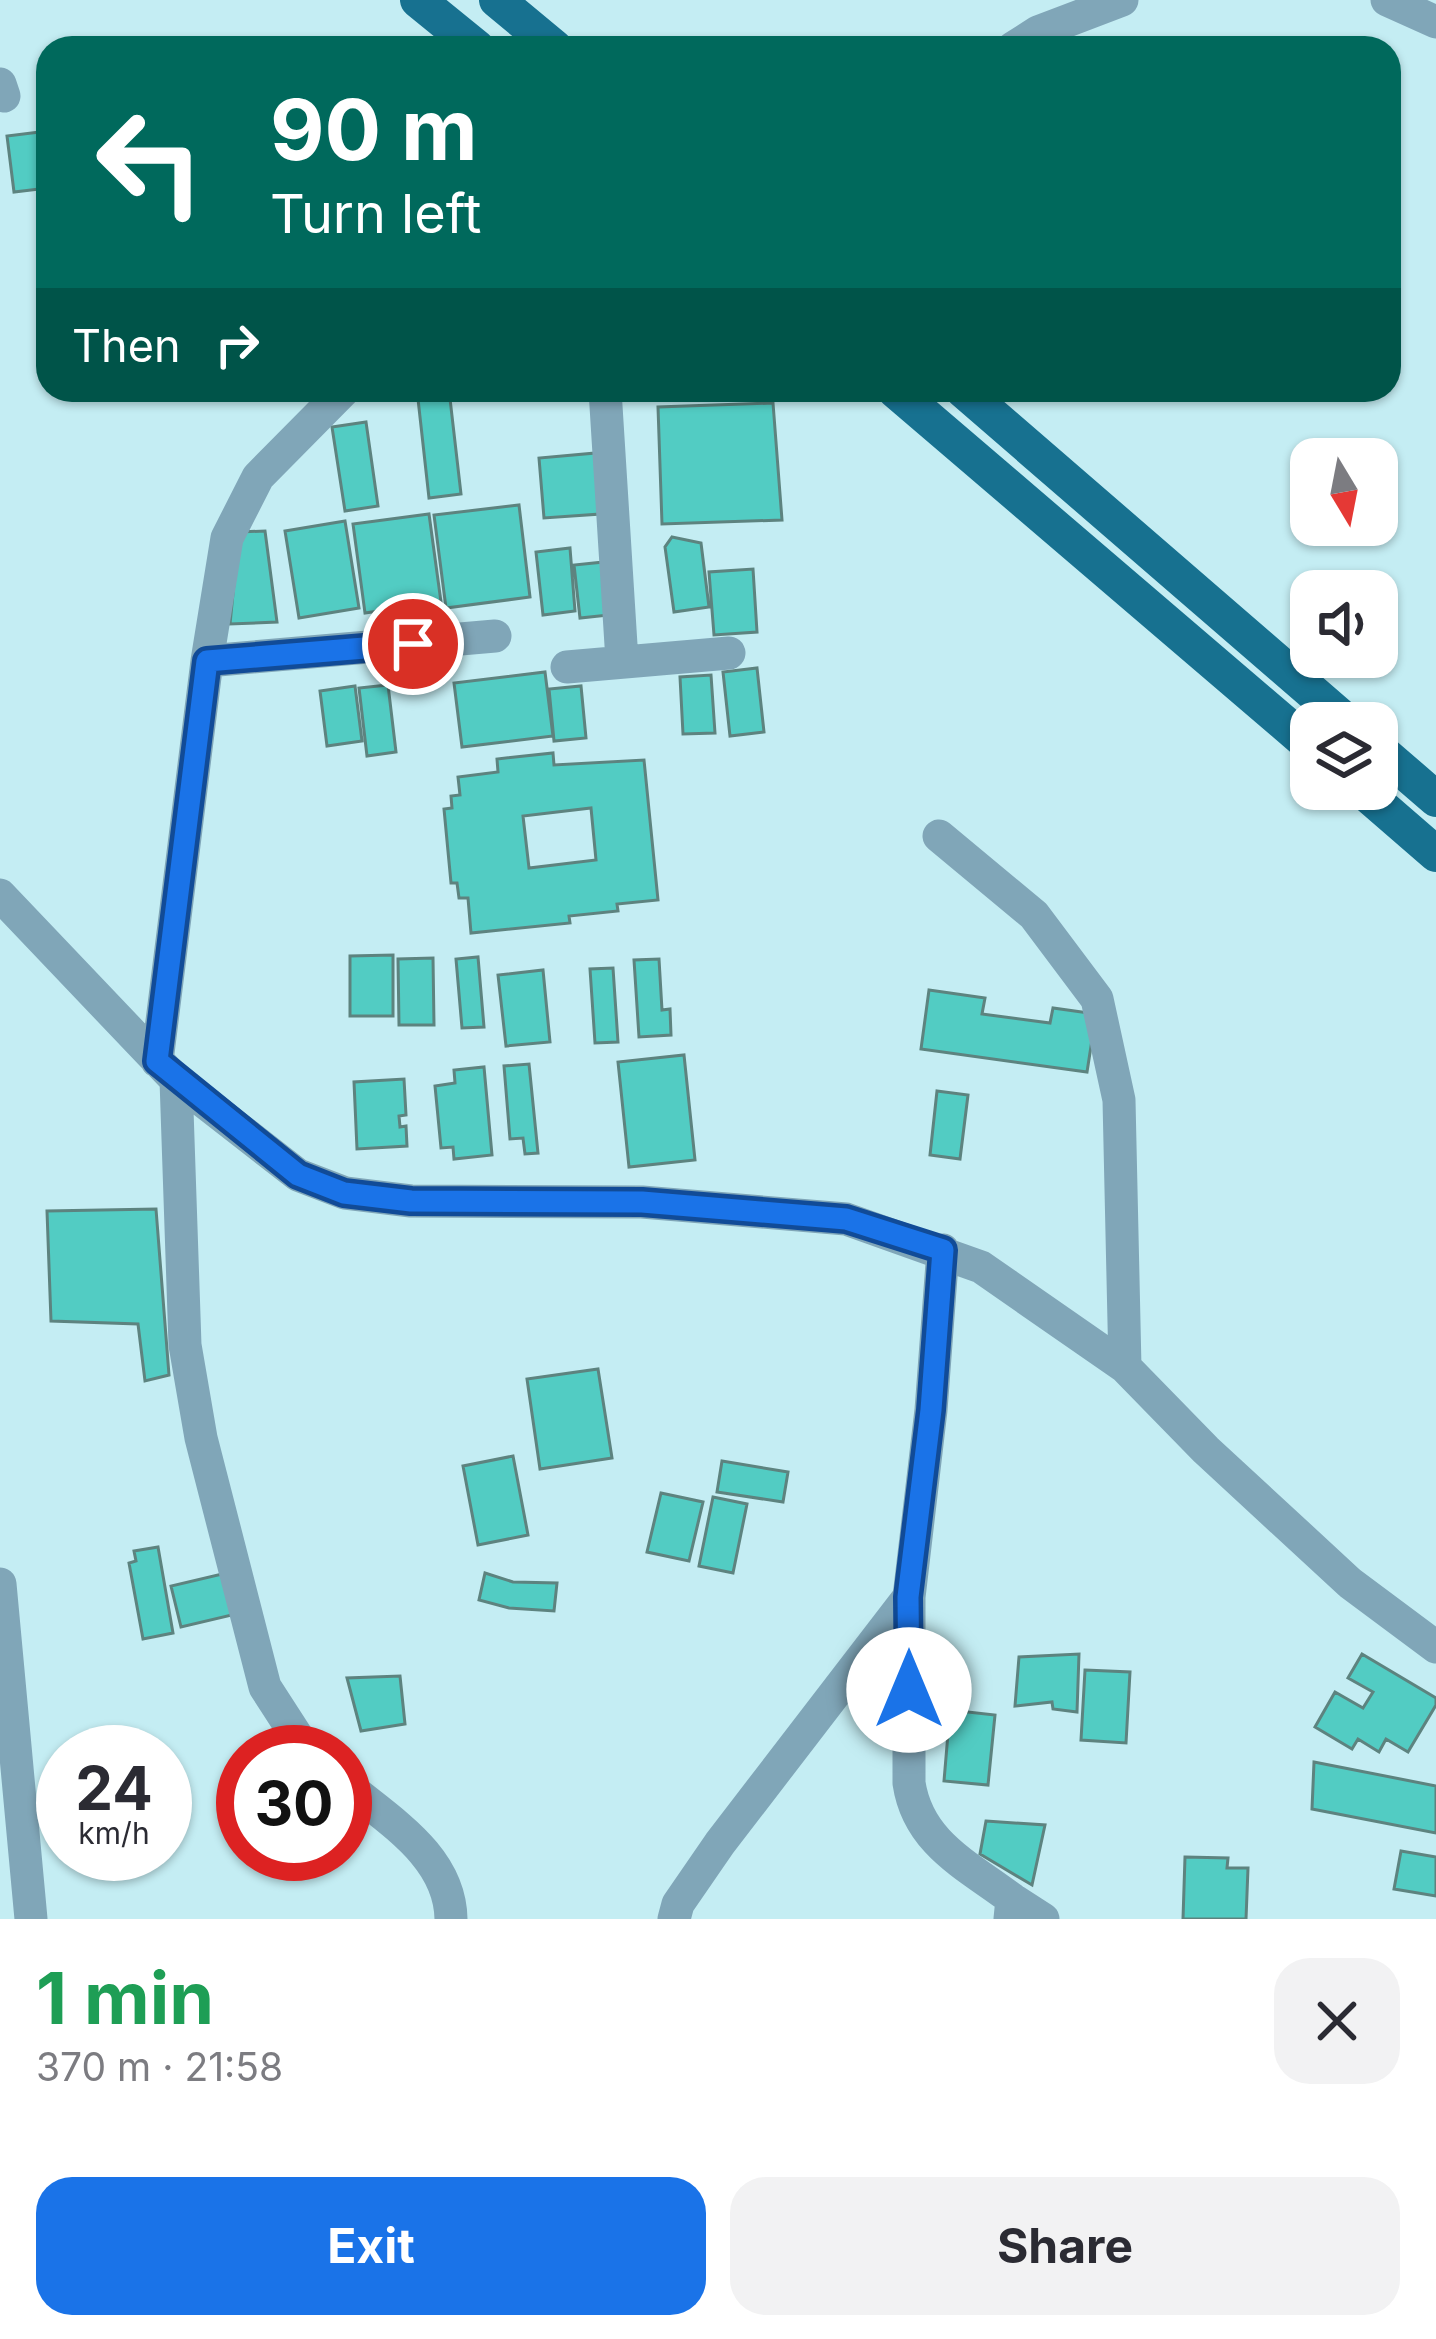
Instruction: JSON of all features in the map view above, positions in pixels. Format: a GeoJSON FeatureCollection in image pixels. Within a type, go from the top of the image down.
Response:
{"type":"FeatureCollection","features":[{"type":"Feature","properties":{"kind":"main road"},"geometry":{"type":"LineString","coordinates":[[418,0],[462,36]]}},
{"type":"Feature","properties":{"kind":"main road"},"geometry":{"type":"LineString","coordinates":[[497,0],[540,36]]}},
{"type":"Feature","properties":{"kind":"main road"},"geometry":{"type":"LineString","coordinates":[[909,402],[1290,728]]}},
{"type":"Feature","properties":{"kind":"main road"},"geometry":{"type":"LineString","coordinates":[[977,402],[1324,702]]}},
{"type":"Feature","properties":{"kind":"main road"},"geometry":{"type":"LineString","coordinates":[[1398,766],[1436,799]]}},
{"type":"Feature","properties":{"kind":"main road"},"geometry":{"type":"LineString","coordinates":[[1385,810],[1436,854]]}},
{"type":"Feature","properties":{"kind":"street"},"geometry":{"type":"LineString","coordinates":[[1032,36],[1122,0]]}},
{"type":"Feature","properties":{"kind":"street"},"geometry":{"type":"LineString","coordinates":[[1387,0],[1436,22]]}},
{"type":"Feature","properties":{"kind":"street"},"geometry":{"type":"LineString","coordinates":[[291,1725],[266,1687],[201,1438],[185,1345],[166,1070],[207,661],[227,538],[258,477],[332,402]]}},
{"type":"Feature","properties":{"kind":"street"},"geometry":{"type":"LineString","coordinates":[[606,402],[622,662]]}},
{"type":"Feature","properties":{"kind":"street"},"geometry":{"type":"LineString","coordinates":[[207,661],[495,637]]}},
{"type":"Feature","properties":{"kind":"street"},"geometry":{"type":"LineString","coordinates":[[566,667],[729,653]]}},
{"type":"Feature","properties":{"kind":"street"},"geometry":{"type":"LineString","coordinates":[[939,836],[1034,915],[1097,999],[1119,1100],[1125,1367]]}},
{"type":"Feature","properties":{"kind":"street"},"geometry":{"type":"LineString","coordinates":[[0,895],[166,1070],[298,1175],[344,1193],[411,1201],[642,1202],[846,1219],[981,1267],[1125,1367],[1206,1450],[1350,1583],[1436,1647]]}},
{"type":"Feature","properties":{"kind":"street"},"geometry":{"type":"LineString","coordinates":[[943,1250],[931,1410],[908,1597],[909,1783],[924,1830],[1011,1909],[1043,1919]]}},
{"type":"Feature","properties":{"kind":"street"},"geometry":{"type":"LineString","coordinates":[[0,1583],[31,1919]]}},
{"type":"Feature","properties":{"kind":"street"},"geometry":{"type":"LineString","coordinates":[[674,1919],[678,1904],[720,1843],[908,1597]]}},
{"type":"Feature","properties":{"kind":"street"},"geometry":{"type":"LineString","coordinates":[[372,1806],[436,1866],[451,1894],[451,1919]]}},
{"type":"Feature","properties":{"kind":"building"},"geometry":{"type":"Polygon","coordinates":[[[36,132],[36,189],[14,192],[7,136],[36,132]]]}},
{"type":"Feature","properties":{"kind":"building"},"geometry":{"type":"Polygon","coordinates":[[[418,402],[450,402],[461,494],[429,498],[418,402]]]}},
{"type":"Feature","properties":{"kind":"building"},"geometry":{"type":"Polygon","coordinates":[[[773,403],[782,520],[662,524],[658,407],[773,403]]]}},
{"type":"Feature","properties":{"kind":"building"},"geometry":{"type":"Polygon","coordinates":[[[366,422],[378,506],[345,511],[332,427],[366,422]]]}},
{"type":"Feature","properties":{"kind":"building"},"geometry":{"type":"Polygon","coordinates":[[[596,453],[600,514],[544,518],[539,458],[596,453]]]}},
{"type":"Feature","properties":{"kind":"building"},"geometry":{"type":"Polygon","coordinates":[[[519,505],[530,597],[446,608],[434,515],[519,505]]]}},
{"type":"Feature","properties":{"kind":"building"},"geometry":{"type":"Polygon","coordinates":[[[429,514],[441,602],[365,613],[353,524],[429,514]]]}},
{"type":"Feature","properties":{"kind":"building"},"geometry":{"type":"Polygon","coordinates":[[[345,521],[359,608],[299,618],[285,531],[345,521]]]}},
{"type":"Feature","properties":{"kind":"building"},"geometry":{"type":"Polygon","coordinates":[[[265,531],[277,622],[230,624],[239,532],[265,531]]]}},
{"type":"Feature","properties":{"kind":"building"},"geometry":{"type":"Polygon","coordinates":[[[672,537],[701,543],[709,607],[674,612],[665,547],[672,537]]]}},
{"type":"Feature","properties":{"kind":"building"},"geometry":{"type":"Polygon","coordinates":[[[570,548],[575,611],[543,615],[536,552],[570,548]]]}},
{"type":"Feature","properties":{"kind":"building"},"geometry":{"type":"Polygon","coordinates":[[[604,562],[609,615],[580,618],[574,565],[604,562]]]}},
{"type":"Feature","properties":{"kind":"building"},"geometry":{"type":"Polygon","coordinates":[[[753,569],[757,632],[714,635],[709,572],[753,569]]]}},
{"type":"Feature","properties":{"kind":"building"},"geometry":{"type":"Polygon","coordinates":[[[757,668],[764,732],[730,736],[723,672],[757,668]]]}},
{"type":"Feature","properties":{"kind":"building"},"geometry":{"type":"Polygon","coordinates":[[[545,672],[553,736],[462,747],[454,683],[545,672]]]}},
{"type":"Feature","properties":{"kind":"building"},"geometry":{"type":"Polygon","coordinates":[[[711,675],[715,733],[683,734],[680,677],[711,675]]]}},
{"type":"Feature","properties":{"kind":"building"},"geometry":{"type":"Polygon","coordinates":[[[388,685],[396,752],[367,756],[359,688],[388,685]]]}},
{"type":"Feature","properties":{"kind":"building"},"geometry":{"type":"Polygon","coordinates":[[[355,686],[362,741],[327,746],[320,691],[355,686]]]}},
{"type":"Feature","properties":{"kind":"building"},"geometry":{"type":"Polygon","coordinates":[[[581,686],[586,738],[554,741],[549,689],[581,686]]]}},
{"type":"Feature","properties":{"kind":"building"},"geometry":{"type":"Polygon","coordinates":[[[553,753],[554,765],[644,760],[658,900],[617,904],[618,911],[569,916],[570,923],[471,933],[468,898],[459,898],[457,883],[451,883],[444,809],[452,808],[451,796],[460,795],[458,777],[498,772],[497,759],[553,753]],[[591,808],[523,816],[529,868],[596,860],[591,808]]]}},
{"type":"Feature","properties":{"kind":"building"},"geometry":{"type":"Polygon","coordinates":[[[393,955],[393,1016],[350,1016],[350,956],[393,955]]]}},
{"type":"Feature","properties":{"kind":"building"},"geometry":{"type":"Polygon","coordinates":[[[478,957],[484,1027],[462,1028],[456,959],[478,957]]]}},
{"type":"Feature","properties":{"kind":"building"},"geometry":{"type":"Polygon","coordinates":[[[433,958],[434,1025],[399,1025],[398,959],[433,958]]]}},
{"type":"Feature","properties":{"kind":"building"},"geometry":{"type":"Polygon","coordinates":[[[659,959],[662,1010],[670,1009],[671,1035],[639,1037],[634,960],[659,959]]]}},
{"type":"Feature","properties":{"kind":"building"},"geometry":{"type":"Polygon","coordinates":[[[613,968],[618,1042],[595,1043],[590,969],[613,968]]]}},
{"type":"Feature","properties":{"kind":"building"},"geometry":{"type":"Polygon","coordinates":[[[543,970],[550,1042],[506,1046],[498,975],[543,970]]]}},
{"type":"Feature","properties":{"kind":"building"},"geometry":{"type":"Polygon","coordinates":[[[929,990],[985,998],[982,1014],[1050,1023],[1053,1008],[1096,1014],[1087,1072],[921,1049],[929,990]]]}},
{"type":"Feature","properties":{"kind":"building"},"geometry":{"type":"Polygon","coordinates":[[[684,1055],[695,1160],[629,1167],[618,1062],[684,1055]]]}},
{"type":"Feature","properties":{"kind":"building"},"geometry":{"type":"Polygon","coordinates":[[[529,1064],[538,1153],[525,1154],[523,1138],[510,1139],[504,1066],[529,1064]]]}},
{"type":"Feature","properties":{"kind":"building"},"geometry":{"type":"Polygon","coordinates":[[[484,1067],[492,1155],[454,1159],[453,1147],[441,1148],[435,1086],[455,1083],[454,1070],[484,1067]]]}},
{"type":"Feature","properties":{"kind":"building"},"geometry":{"type":"Polygon","coordinates":[[[404,1079],[406,1115],[399,1116],[400,1127],[406,1126],[407,1146],[357,1149],[354,1082],[404,1079]]]}},
{"type":"Feature","properties":{"kind":"building"},"geometry":{"type":"Polygon","coordinates":[[[937,1091],[968,1095],[960,1159],[930,1155],[937,1091]]]}},
{"type":"Feature","properties":{"kind":"building"},"geometry":{"type":"Polygon","coordinates":[[[156,1209],[169,1375],[145,1381],[138,1324],[51,1321],[47,1211],[156,1209]]]}},
{"type":"Feature","properties":{"kind":"building"},"geometry":{"type":"Polygon","coordinates":[[[598,1369],[612,1458],[540,1469],[527,1379],[598,1369]]]}},
{"type":"Feature","properties":{"kind":"building"},"geometry":{"type":"Polygon","coordinates":[[[513,1456],[528,1535],[478,1545],[463,1466],[513,1456]]]}},
{"type":"Feature","properties":{"kind":"building"},"geometry":{"type":"Polygon","coordinates":[[[722,1461],[788,1472],[783,1502],[717,1492],[722,1461]]]}},
{"type":"Feature","properties":{"kind":"building"},"geometry":{"type":"Polygon","coordinates":[[[661,1493],[703,1502],[689,1561],[647,1552],[661,1493]]]}},
{"type":"Feature","properties":{"kind":"building"},"geometry":{"type":"Polygon","coordinates":[[[713,1497],[747,1504],[733,1573],[699,1566],[713,1497]]]}},
{"type":"Feature","properties":{"kind":"building"},"geometry":{"type":"Polygon","coordinates":[[[158,1547],[173,1633],[143,1639],[129,1563],[136,1561],[134,1551],[158,1547]]]}},
{"type":"Feature","properties":{"kind":"building"},"geometry":{"type":"Polygon","coordinates":[[[485,1573],[513,1582],[557,1583],[554,1611],[479,1600],[485,1573]]]}},
{"type":"Feature","properties":{"kind":"building"},"geometry":{"type":"Polygon","coordinates":[[[222,1574],[232,1615],[181,1627],[171,1586],[222,1574]]]}},
{"type":"Feature","properties":{"kind":"building"},"geometry":{"type":"Polygon","coordinates":[[[1079,1654],[1077,1712],[1053,1709],[1052,1702],[1015,1706],[1019,1657],[1079,1654]]]}},
{"type":"Feature","properties":{"kind":"building"},"geometry":{"type":"Polygon","coordinates":[[[1362,1654],[1436,1698],[1408,1752],[1386,1739],[1379,1752],[1358,1739],[1352,1749],[1315,1727],[1335,1692],[1363,1708],[1373,1692],[1348,1678],[1362,1654]]]}},
{"type":"Feature","properties":{"kind":"building"},"geometry":{"type":"Polygon","coordinates":[[[1085,1670],[1130,1672],[1126,1743],[1081,1740],[1085,1670]]]}},
{"type":"Feature","properties":{"kind":"building"},"geometry":{"type":"Polygon","coordinates":[[[400,1676],[405,1724],[372,1729],[372,1725],[359,1725],[347,1678],[400,1676]]]}},
{"type":"Feature","properties":{"kind":"building"},"geometry":{"type":"Polygon","coordinates":[[[950,1710],[995,1715],[988,1785],[944,1781],[950,1710]]]}},
{"type":"Feature","properties":{"kind":"building"},"geometry":{"type":"Polygon","coordinates":[[[1314,1762],[1436,1786],[1436,1833],[1312,1809],[1314,1762]]]}},
{"type":"Feature","properties":{"kind":"building"},"geometry":{"type":"Polygon","coordinates":[[[986,1821],[1045,1825],[1032,1885],[980,1854],[986,1821]]]}},
{"type":"Feature","properties":{"kind":"building"},"geometry":{"type":"Polygon","coordinates":[[[1401,1851],[1436,1857],[1436,1896],[1394,1889],[1401,1851]]]}},
{"type":"Feature","properties":{"kind":"building"},"geometry":{"type":"Polygon","coordinates":[[[1185,1857],[1228,1858],[1227,1868],[1248,1868],[1246,1919],[1183,1919],[1185,1857]]]}},
{"type":"Feature","properties":{"kind":"route"},"geometry":{"type":"LineString","coordinates":[[413,644],[207,661],[157,1061],[298,1175],[344,1193],[411,1201],[642,1202],[846,1219],[943,1250],[931,1410],[908,1597],[909,1690]]}}]}
